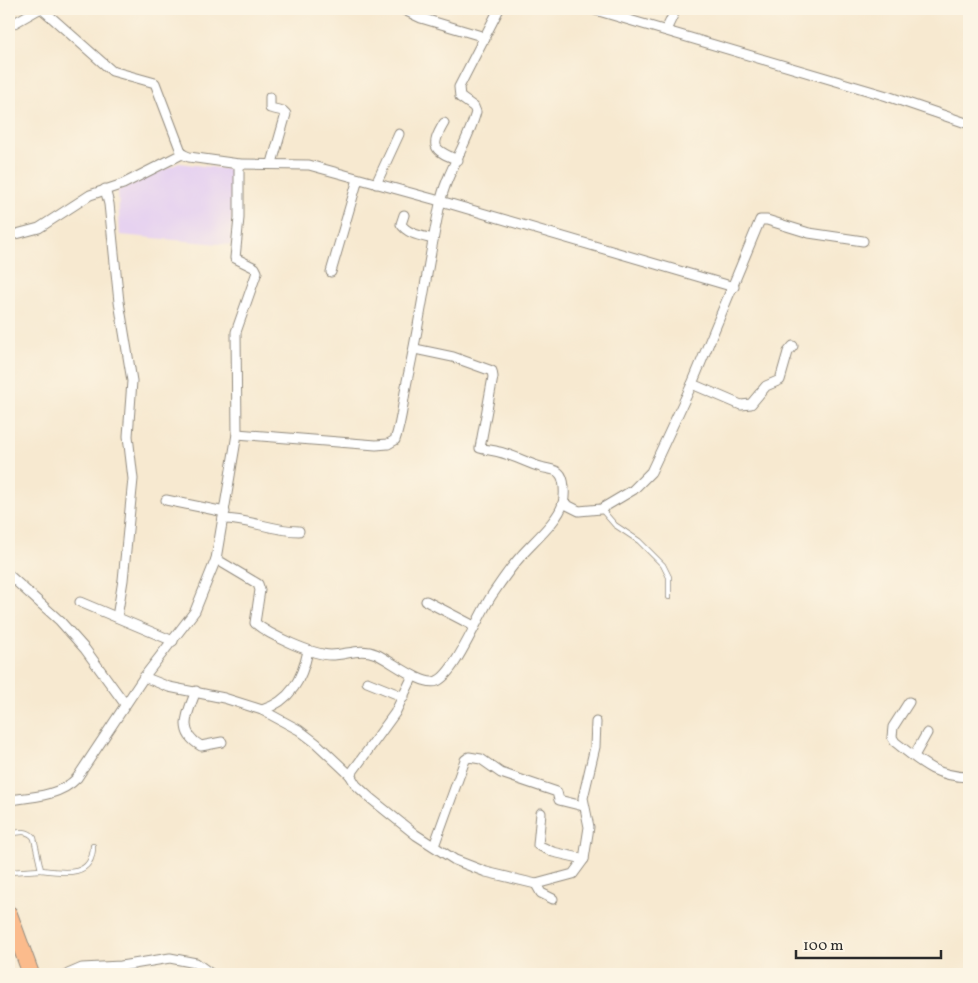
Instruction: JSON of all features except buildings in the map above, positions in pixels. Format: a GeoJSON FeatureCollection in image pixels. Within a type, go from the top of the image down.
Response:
{"type":"FeatureCollection","features":[{"type":"Feature","properties":{"kind":"highway"},"geometry":{"type":"LineString","coordinates":[[9,914],[31,974]]}},
{"type":"Feature","properties":{"kind":"street"},"geometry":{"type":"LineString","coordinates":[[9,26],[41,9],[112,71],[155,83],[182,154],[189,157],[239,164],[308,165],[441,201],[734,287]]}},
{"type":"Feature","properties":{"kind":"street"},"geometry":{"type":"LineString","coordinates":[[402,9],[421,18],[478,35],[485,39]]}},
{"type":"Feature","properties":{"kind":"street"},"geometry":{"type":"LineString","coordinates":[[237,434],[388,444],[395,440],[399,430],[403,400],[415,349],[441,201],[476,112],[474,107],[460,98],[459,87],[499,9]]}},
{"type":"Feature","properties":{"kind":"street"},"geometry":{"type":"LineString","coordinates":[[592,9],[887,96],[969,124]]}},
{"type":"Feature","properties":{"kind":"street"},"geometry":{"type":"LineString","coordinates":[[666,30],[676,9]]}},
{"type":"Feature","properties":{"kind":"street"},"geometry":{"type":"LineString","coordinates":[[270,97],[269,107],[283,111],[286,114],[272,163]]}},
{"type":"Feature","properties":{"kind":"street"},"geometry":{"type":"LineString","coordinates":[[444,123],[434,142],[435,148],[441,153],[458,160]]}},
{"type":"Feature","properties":{"kind":"street"},"geometry":{"type":"LineString","coordinates":[[376,184],[399,134]]}},
{"type":"Feature","properties":{"kind":"street"},"geometry":{"type":"LineString","coordinates":[[9,236],[39,228],[68,207],[105,189],[123,184],[182,154]]}},
{"type":"Feature","properties":{"kind":"street"},"geometry":{"type":"LineString","coordinates":[[9,800],[42,795],[70,786],[77,778],[144,677],[173,642],[195,611],[216,559],[237,434],[236,332],[257,272],[255,268],[235,258],[239,218],[239,164]]}},
{"type":"Feature","properties":{"kind":"street"},"geometry":{"type":"LineString","coordinates":[[331,272],[358,179]]}},
{"type":"Feature","properties":{"kind":"street"},"geometry":{"type":"LineString","coordinates":[[105,189],[109,204],[121,318],[132,381],[128,436],[133,479],[123,580],[117,617]]}},
{"type":"Feature","properties":{"kind":"street"},"geometry":{"type":"LineString","coordinates":[[404,216],[401,224],[403,228],[414,234],[433,239]]}},
{"type":"Feature","properties":{"kind":"street"},"geometry":{"type":"LineString","coordinates":[[563,503],[579,511],[601,509],[633,490],[650,472],[692,384],[734,287],[760,220],[767,220],[809,233],[863,241]]}},
{"type":"Feature","properties":{"kind":"street"},"geometry":{"type":"LineString","coordinates":[[692,384],[741,405],[751,404],[766,386],[780,380],[788,352],[793,346]]}},
{"type":"Feature","properties":{"kind":"street"},"geometry":{"type":"LineString","coordinates":[[216,559],[258,584],[260,590],[256,624],[308,651],[331,655],[367,651],[427,682],[438,681],[443,677],[455,662],[474,626],[511,568],[550,524],[563,503],[563,484],[559,473],[528,464],[499,452],[480,448],[493,377],[492,371],[453,357],[415,349]]}},
{"type":"Feature","properties":{"kind":"street"},"geometry":{"type":"LineString","coordinates":[[166,500],[283,531],[299,532]]}},
{"type":"Feature","properties":{"kind":"street"},"geometry":{"type":"LineString","coordinates":[[9,574],[60,621],[85,649],[125,704]]}},
{"type":"Feature","properties":{"kind":"street"},"geometry":{"type":"LineString","coordinates":[[426,601],[474,626]]}},
{"type":"Feature","properties":{"kind":"street"},"geometry":{"type":"LineString","coordinates":[[80,602],[173,642]]}},
{"type":"Feature","properties":{"kind":"street"},"geometry":{"type":"LineString","coordinates":[[262,710],[274,706],[292,692],[302,674],[308,651]]}},
{"type":"Feature","properties":{"kind":"street"},"geometry":{"type":"LineString","coordinates":[[350,774],[377,739],[404,697],[413,676]]}},
{"type":"Feature","properties":{"kind":"street"},"geometry":{"type":"LineString","coordinates":[[144,677],[169,686],[262,710],[305,735],[350,774],[370,798],[434,846],[472,868],[536,884],[573,874],[584,859],[589,827],[583,806],[583,798],[595,747],[596,722]]}},
{"type":"Feature","properties":{"kind":"street"},"geometry":{"type":"LineString","coordinates":[[367,682],[404,697]]}},
{"type":"Feature","properties":{"kind":"street"},"geometry":{"type":"LineString","coordinates":[[196,692],[184,721],[185,728],[201,746],[222,742]]}},
{"type":"Feature","properties":{"kind":"street"},"geometry":{"type":"LineString","coordinates":[[909,702],[893,727],[892,737],[914,756],[940,774],[969,777]]}},
{"type":"Feature","properties":{"kind":"street"},"geometry":{"type":"LineString","coordinates":[[914,756],[927,732]]}},
{"type":"Feature","properties":{"kind":"street"},"geometry":{"type":"LineString","coordinates":[[434,846],[464,760],[469,757],[481,760],[501,773],[557,792],[560,800],[583,806]]}},
{"type":"Feature","properties":{"kind":"street"},"geometry":{"type":"LineString","coordinates":[[541,813],[538,845],[553,852],[584,859]]}},
{"type":"Feature","properties":{"kind":"street"},"geometry":{"type":"LineString","coordinates":[[536,884],[541,893],[553,899]]}},
{"type":"Feature","properties":{"kind":"street"},"geometry":{"type":"LineString","coordinates":[[68,974],[82,968],[107,970],[170,958],[196,963],[211,974]]}},
{"type":"Feature","properties":{"kind":"lane"},"geometry":{"type":"LineString","coordinates":[[601,509],[615,525],[639,541],[663,565],[670,577],[669,597]]}},
{"type":"Feature","properties":{"kind":"lane"},"geometry":{"type":"LineString","coordinates":[[9,834],[27,832],[32,834],[41,870]]}},
{"type":"Feature","properties":{"kind":"lane"},"geometry":{"type":"LineString","coordinates":[[9,872],[41,870],[59,872],[78,871],[87,867],[91,860],[93,846]]}},
{"type":"Feature","properties":{"kind":"shaded area"},"geometry":{"type":"Polygon","coordinates":[[[179,163],[234,170],[231,245],[120,235],[118,190],[179,163]]]}}]}
